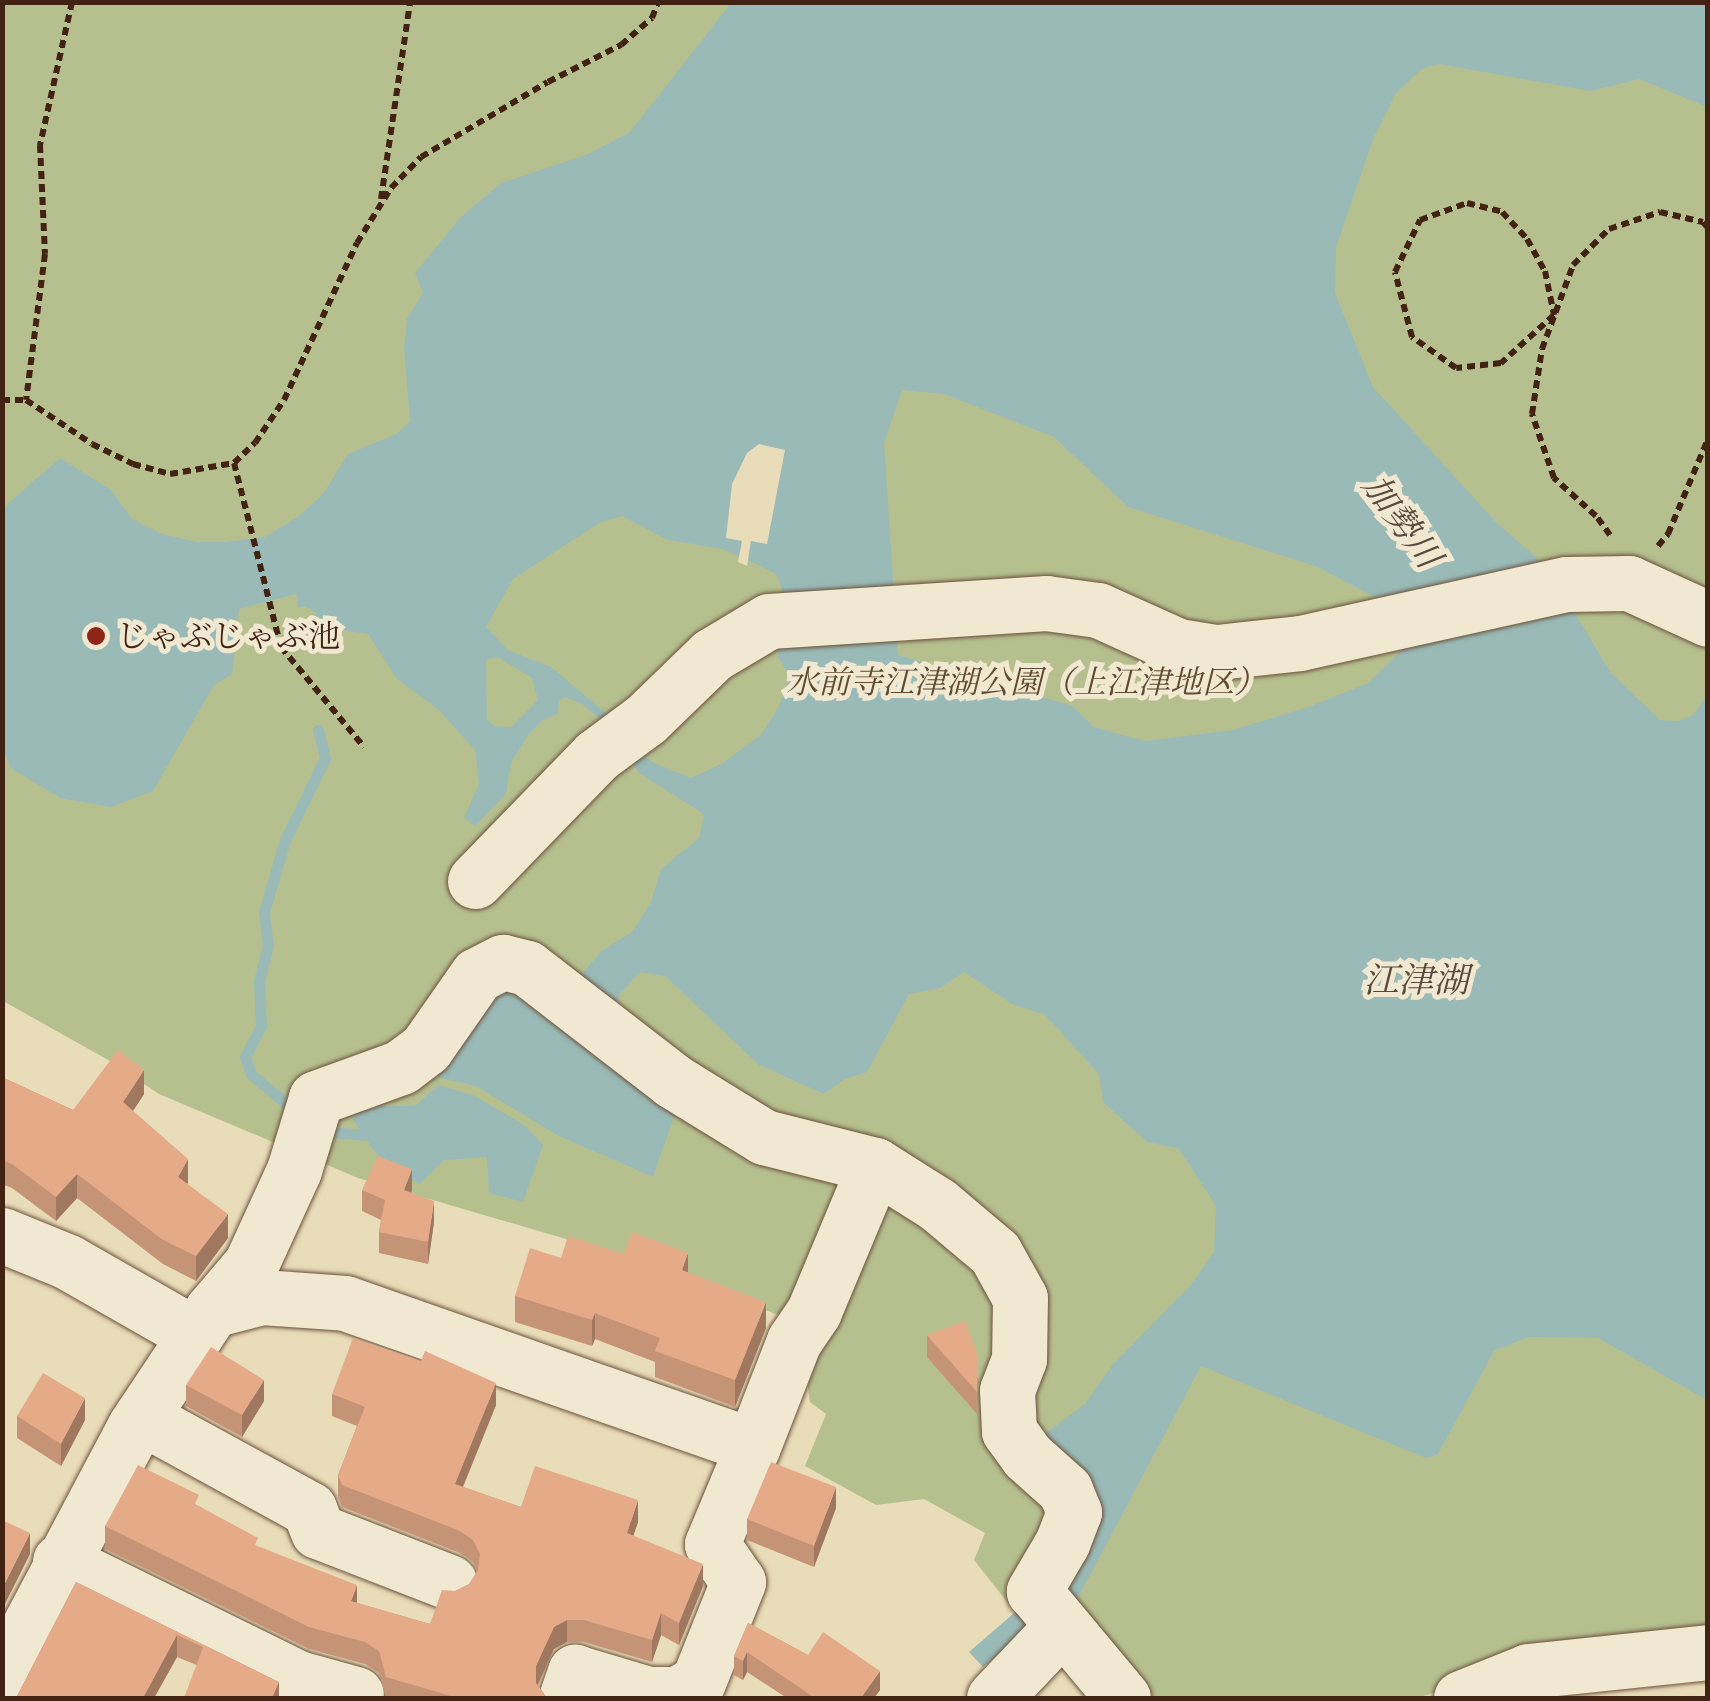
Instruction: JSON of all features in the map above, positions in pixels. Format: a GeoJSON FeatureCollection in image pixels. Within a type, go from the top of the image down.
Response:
{"type":"FeatureCollection","features":[{"type":"Feature","properties":{"kind":"street"},"geometry":{"type":"LineString","coordinates":[[475,881],[596,756],[646,719],[712,656],[769,621],[1046,603],[1098,610],[1178,646],[1217,652],[1300,643],[1567,584],[1629,582],[1708,619]]}},
{"type":"Feature","properties":{"kind":"street"},"geometry":{"type":"LineString","coordinates":[[2,1677],[60,1561],[141,1417],[204,1322],[251,1264],[294,1170],[316,1098],[401,1067],[426,1048],[478,976],[503,962],[528,968],[673,1081],[764,1137],[874,1164],[937,1204],[995,1253],[1020,1298],[1019,1358],[1006,1390],[1009,1430],[1026,1456],[1064,1490],[1074,1512],[1062,1544],[1050,1611],[994,1698]]}},
{"type":"Feature","properties":{"kind":"street"},"geometry":{"type":"LineString","coordinates":[[566,1698],[575,1672],[649,1694],[679,1696],[698,1682],[738,1582],[712,1544],[794,1341],[814,1311],[874,1164]]}},
{"type":"Feature","properties":{"kind":"street"},"geometry":{"type":"LineString","coordinates":[[2,1235],[204,1322],[262,1297],[345,1303],[753,1446]]}},
{"type":"Feature","properties":{"kind":"street"},"geometry":{"type":"LineString","coordinates":[[141,1417],[309,1509],[318,1531],[448,1582]]}},
{"type":"Feature","properties":{"kind":"street"},"geometry":{"type":"LineString","coordinates":[[60,1561],[298,1678],[356,1694]]}},
{"type":"Feature","properties":{"kind":"street"},"geometry":{"type":"LineString","coordinates":[[1050,1611],[1123,1698]]}},
{"type":"Feature","properties":{"kind":"street"},"geometry":{"type":"LineString","coordinates":[[1461,1698],[1528,1671],[1708,1652]]}},
{"type":"Feature","properties":{"kind":"path"},"geometry":{"type":"LineString","coordinates":[[380,205],[410,2]]}},
{"type":"Feature","properties":{"kind":"path"},"geometry":{"type":"LineString","coordinates":[[2,400],[26,400],[92,444],[134,464],[170,474],[234,464],[284,400],[338,278],[380,205],[421,157],[548,82],[621,45],[652,18],[658,2]]}},
{"type":"Feature","properties":{"kind":"path"},"geometry":{"type":"LineString","coordinates":[[26,400],[45,254],[40,145],[67,4]]}},
{"type":"Feature","properties":{"kind":"path"},"geometry":{"type":"LineString","coordinates":[[1467,204],[1502,212],[1527,239],[1545,271],[1554,315],[1501,363],[1456,368],[1412,337],[1395,272],[1420,220],[1467,204]]}},
{"type":"Feature","properties":{"kind":"path"},"geometry":{"type":"LineString","coordinates":[[1708,228],[1703,222],[1660,212],[1609,229],[1573,265],[1542,349],[1532,414],[1554,478],[1606,530],[1629,582],[1668,534],[1708,439]]}},
{"type":"Feature","properties":{"kind":"path"},"geometry":{"type":"LineString","coordinates":[[234,464],[281,647],[364,747]]}},
{"type":"Feature","properties":{"kind":"green space","name":"水前寺江津湖公園（上江津地区）"},"geometry":{"type":"Polygon","coordinates":[[[3,3],[1707,3],[1707,1643],[1544,1657],[1417,1698],[1133,1698],[1066,1620],[1008,1603],[974,1560],[985,1533],[924,1499],[876,1505],[805,1466],[826,1414],[810,1402],[799,1323],[627,1257],[358,1178],[159,1094],[110,1061],[3,1001],[3,3]]]}},
{"type":"Feature","properties":{"kind":"water","name":"江津湖"},"geometry":{"type":"Polygon","coordinates":[[[731,3],[1707,3],[1707,107],[1639,79],[1590,91],[1439,64],[1422,69],[1396,93],[1374,137],[1336,247],[1335,293],[1373,387],[1495,521],[1547,567],[1611,673],[1660,720],[1679,721],[1693,715],[1707,695],[1707,1400],[1598,1338],[1528,1337],[1494,1351],[1438,1454],[1426,1458],[1201,1366],[1073,1607],[1032,1627],[983,1667],[969,1652],[1055,1578],[1042,1436],[1085,1404],[1113,1364],[1190,1286],[1214,1252],[1216,1206],[1179,1149],[1147,1142],[1103,1102],[1099,1074],[1045,1015],[1012,1004],[964,972],[940,988],[909,994],[867,1072],[843,1080],[824,1094],[759,1065],[665,976],[640,972],[619,995],[616,1014],[679,1102],[653,1177],[557,1135],[476,1086],[431,1076],[453,1057],[506,980],[579,978],[601,951],[632,932],[651,902],[661,869],[699,838],[704,814],[639,773],[604,722],[582,704],[565,697],[559,700],[558,714],[544,719],[528,735],[511,763],[506,794],[475,826],[464,818],[479,784],[475,750],[438,709],[397,679],[368,634],[341,630],[325,638],[313,619],[317,613],[305,606],[298,608],[296,594],[239,609],[232,674],[214,685],[153,791],[111,807],[60,798],[11,768],[3,750],[3,508],[60,458],[111,490],[132,519],[162,534],[197,542],[265,537],[299,516],[323,494],[348,454],[396,434],[410,422],[404,348],[407,319],[423,293],[415,273],[460,218],[501,183],[588,154],[630,132],[731,3]],[[902,390],[884,443],[898,655],[1073,706],[1094,727],[1145,741],[1233,730],[1308,707],[1368,683],[1403,649],[1402,611],[1315,566],[1128,507],[1054,437],[944,394],[902,390]],[[622,516],[599,523],[513,579],[486,627],[508,650],[551,667],[619,724],[637,750],[652,762],[691,778],[723,763],[762,734],[779,706],[790,677],[778,657],[776,610],[782,589],[776,574],[723,549],[668,540],[622,516]],[[498,657],[486,660],[487,720],[495,726],[511,727],[538,700],[532,678],[498,657]]]}},
{"type":"Feature","properties":{"kind":"water"},"geometry":{"type":"Polygon","coordinates":[[[438,1085],[473,1095],[526,1126],[543,1145],[523,1202],[489,1193],[487,1157],[444,1160],[420,1184],[386,1168],[353,1120],[355,1106],[415,1106],[438,1085]]]}},
{"type":"Feature","properties":{"kind":"pier"},"geometry":{"type":"Polygon","coordinates":[[[759,444],[785,450],[767,544],[751,541],[747,566],[738,562],[742,541],[726,538],[732,484],[747,453],[759,444]]]}},
{"type":"Feature","properties":{"kind":"building"},"geometry":{"type":"Polygon","coordinates":[[[118,1050],[144,1070],[123,1102],[188,1159],[178,1177],[228,1214],[196,1256],[163,1240],[77,1174],[56,1197],[2,1160],[2,1077],[73,1110],[118,1050]]]}},
{"type":"Feature","properties":{"kind":"building"},"geometry":{"type":"Polygon","coordinates":[[[378,1156],[412,1169],[404,1190],[434,1201],[428,1242],[379,1232],[385,1200],[362,1190],[378,1156]]]}},
{"type":"Feature","properties":{"kind":"building"},"geometry":{"type":"Polygon","coordinates":[[[632,1232],[688,1253],[682,1270],[766,1302],[735,1380],[655,1351],[660,1338],[595,1313],[592,1320],[515,1296],[530,1248],[561,1258],[568,1236],[624,1254],[632,1232]]]}},
{"type":"Feature","properties":{"kind":"building"},"geometry":{"type":"Polygon","coordinates":[[[965,1321],[978,1356],[977,1392],[927,1335],[965,1321]]]}},
{"type":"Feature","properties":{"kind":"building"},"geometry":{"type":"Polygon","coordinates":[[[353,1338],[421,1361],[425,1351],[496,1383],[455,1484],[521,1507],[535,1466],[638,1500],[627,1533],[703,1564],[679,1623],[661,1613],[652,1640],[584,1620],[567,1620],[554,1627],[536,1666],[536,1683],[547,1698],[458,1698],[386,1677],[379,1651],[365,1642],[309,1627],[105,1526],[138,1465],[199,1495],[195,1504],[258,1538],[255,1545],[357,1585],[351,1601],[430,1624],[442,1590],[455,1591],[469,1584],[478,1570],[480,1554],[473,1540],[460,1531],[342,1485],[338,1475],[365,1407],[332,1394],[353,1338]]]}},
{"type":"Feature","properties":{"kind":"building"},"geometry":{"type":"Polygon","coordinates":[[[211,1347],[264,1380],[242,1415],[186,1385],[211,1347]]]}},
{"type":"Feature","properties":{"kind":"building"},"geometry":{"type":"Polygon","coordinates":[[[43,1373],[85,1398],[61,1444],[17,1416],[43,1373]]]}},
{"type":"Feature","properties":{"kind":"building"},"geometry":{"type":"Polygon","coordinates":[[[771,1462],[836,1487],[814,1546],[747,1519],[771,1462]]]}},
{"type":"Feature","properties":{"kind":"building"},"geometry":{"type":"Polygon","coordinates":[[[2,1520],[30,1533],[2,1589],[2,1520]]]}},
{"type":"Feature","properties":{"kind":"building"},"geometry":{"type":"Polygon","coordinates":[[[76,1582],[279,1682],[272,1698],[184,1698],[203,1647],[177,1635],[143,1698],[16,1698],[76,1582]]]}},
{"type":"Feature","properties":{"kind":"building"},"geometry":{"type":"Polygon","coordinates":[[[748,1623],[808,1655],[823,1632],[880,1671],[861,1698],[815,1698],[747,1652],[743,1661],[734,1656],[748,1623]]]}},
{"type":"Feature","properties":{"kind":"waterway"},"geometry":{"type":"LineString","coordinates":[[290,1107],[251,1074],[245,1057],[261,1025],[259,981],[268,946],[264,912],[285,840],[325,758],[318,730]]}},
{"type":"Feature","properties":{"kind":"waterway"},"geometry":{"type":"LineString","coordinates":[[331,1132],[363,1135]]}},
{"type":"Feature","properties":{"kind":"place","name":"じゃぶじゃぶ池"},"geometry":{"type":"Point","coordinates":[96,636]}},
{"type":"Feature","properties":{"kind":"water label","name":"加勢川"},"geometry":{"type":"Point","coordinates":[1402,521]}}]}
